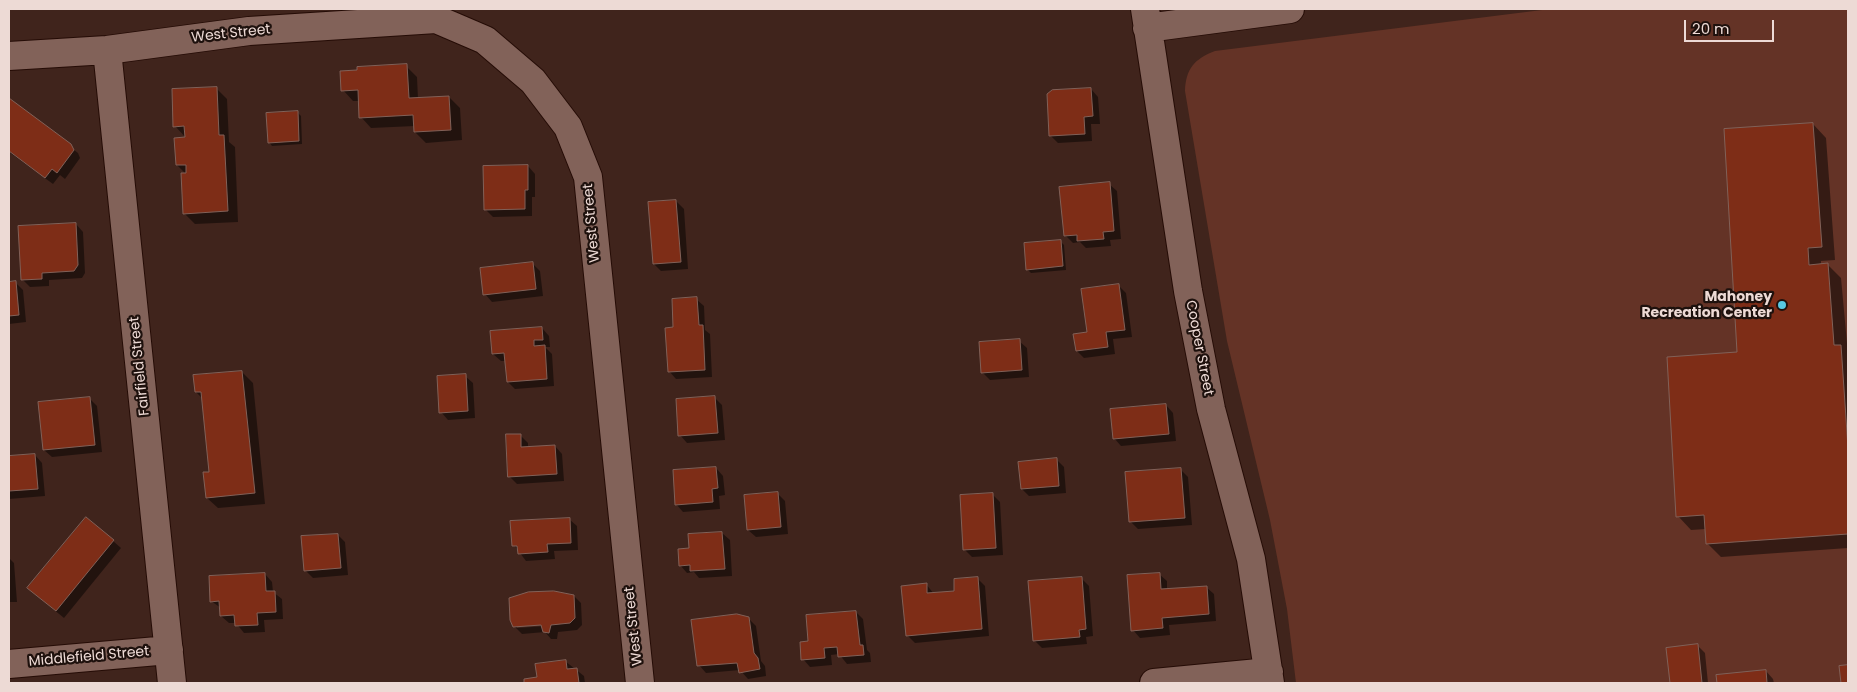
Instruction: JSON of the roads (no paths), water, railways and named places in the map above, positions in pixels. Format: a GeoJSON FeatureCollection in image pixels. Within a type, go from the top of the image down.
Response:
{"type":"FeatureCollection","features":[{"type":"Feature","properties":{"kind":"street"},"geometry":{"type":"LineString","coordinates":[[1146,18],[1290,9]]}},
{"type":"Feature","properties":{"kind":"street","name":"Cooper Street"},"geometry":{"type":"LineString","coordinates":[[1146,18],[1188,291],[1211,409],[1251,559],[1270,678]]}},
{"type":"Feature","properties":{"kind":"street","name":"West Street"},"geometry":{"type":"LineString","coordinates":[[9,56],[107,50],[248,20],[436,19],[485,40],[533,82],[568,127],[588,177],[640,683]]}},
{"type":"Feature","properties":{"kind":"street","name":"Fairfield Street"},"geometry":{"type":"LineString","coordinates":[[107,50],[172,683]]}},
{"type":"Feature","properties":{"kind":"street","name":"Middlefield Street"},"geometry":{"type":"LineString","coordinates":[[9,664],[168,650]]}},
{"type":"Feature","properties":{"kind":"street"},"geometry":{"type":"LineString","coordinates":[[1154,683],[1270,678]]}},
{"type":"Feature","properties":{"kind":"place","name":"Mahoney Recreation Center"},"geometry":{"type":"Point","coordinates":[1782,305]}}]}
